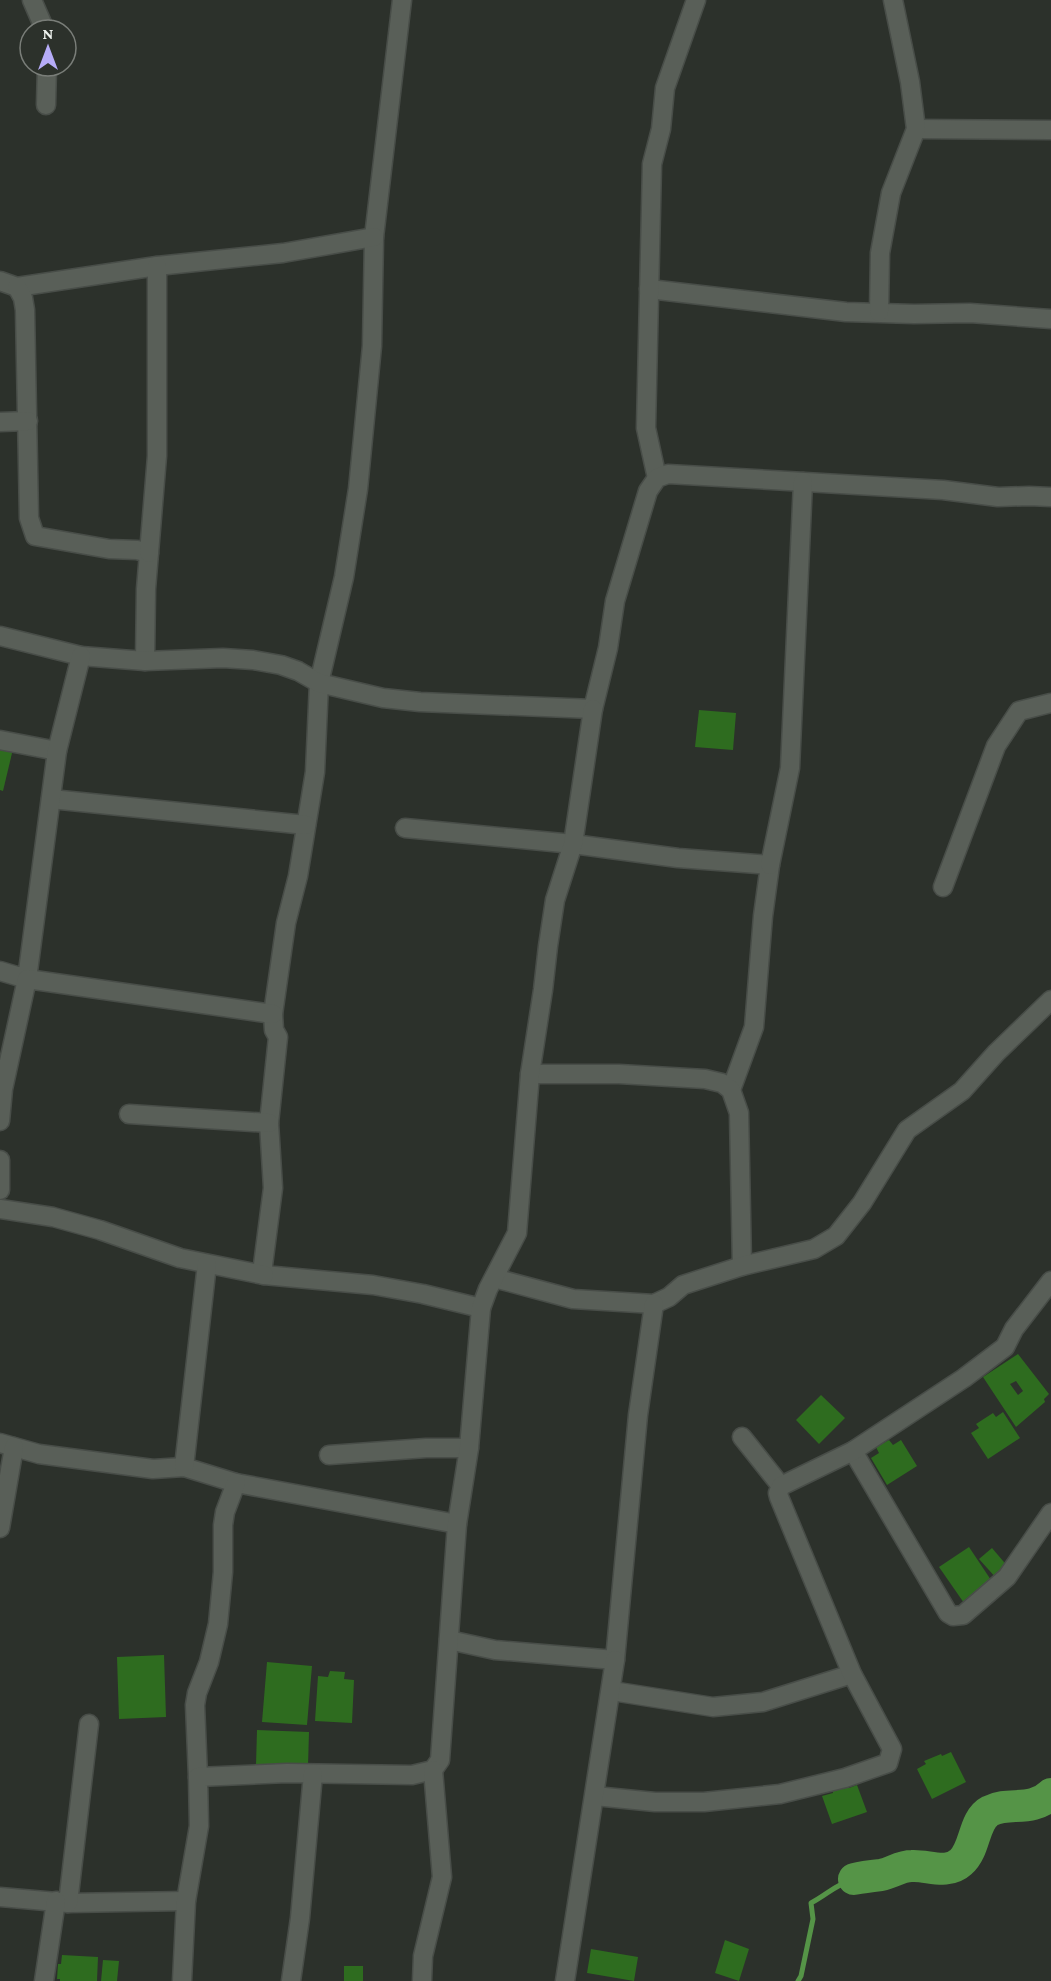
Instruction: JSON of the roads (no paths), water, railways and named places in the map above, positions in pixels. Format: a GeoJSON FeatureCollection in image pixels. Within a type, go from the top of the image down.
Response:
{"type":"FeatureCollection","features":[{"type":"Feature","properties":{"kind":"street"},"geometry":{"type":"LineString","coordinates":[[32,0],[40,18]]}},
{"type":"Feature","properties":{"kind":"street"},"geometry":{"type":"LineString","coordinates":[[264,1275],[263,1265],[273,1188],[269,1123],[278,1037],[274,1030],[273,1014],[286,923],[297,876],[315,772],[319,683],[344,577],[358,489],[372,346],[374,237],[402,0]]}},
{"type":"Feature","properties":{"kind":"street"},"geometry":{"type":"LineString","coordinates":[[657,478],[646,428],[652,164],[661,129],[665,88],[696,0]]}},
{"type":"Feature","properties":{"kind":"street"},"geometry":{"type":"LineString","coordinates":[[879,312],[880,253],[891,193],[916,129],[910,82],[893,0]]}},
{"type":"Feature","properties":{"kind":"street"},"geometry":{"type":"LineString","coordinates":[[46,105],[47,78]]}},
{"type":"Feature","properties":{"kind":"street"},"geometry":{"type":"LineString","coordinates":[[916,129],[1051,130]]}},
{"type":"Feature","properties":{"kind":"street"},"geometry":{"type":"LineString","coordinates":[[8,284],[283,253],[374,237]]}},
{"type":"Feature","properties":{"kind":"street"},"geometry":{"type":"LineString","coordinates":[[145,661],[146,589],[157,456],[157,266]]}},
{"type":"Feature","properties":{"kind":"street"},"geometry":{"type":"LineString","coordinates":[[8,284],[23,298],[25,310],[29,518],[35,536],[109,549],[149,553]]}},
{"type":"Feature","properties":{"kind":"street"},"geometry":{"type":"LineString","coordinates":[[649,289],[846,312],[970,313],[1051,319]]}},
{"type":"Feature","properties":{"kind":"street"},"geometry":{"type":"LineString","coordinates":[[0,422],[28,421]]}},
{"type":"Feature","properties":{"kind":"street"},"geometry":{"type":"LineString","coordinates":[[422,1981],[423,1956],[442,1877],[434,1770],[440,1760],[457,1524],[469,1448],[481,1308],[516,1233],[530,1074],[555,900],[573,844],[593,709],[608,648],[615,602],[648,491],[657,478],[668,474],[943,490],[998,497],[1051,497]]}},
{"type":"Feature","properties":{"kind":"street"},"geometry":{"type":"LineString","coordinates":[[731,1090],[754,1027],[763,916],[770,864],[790,768],[803,482]]}},
{"type":"Feature","properties":{"kind":"street"},"geometry":{"type":"LineString","coordinates":[[0,636],[81,656],[145,661],[223,658],[253,660],[290,668],[319,683],[382,698],[420,702],[593,709]]}},
{"type":"Feature","properties":{"kind":"street"},"geometry":{"type":"LineString","coordinates":[[0,1121],[3,1089],[27,979],[57,751],[81,656]]}},
{"type":"Feature","properties":{"kind":"street"},"geometry":{"type":"LineString","coordinates":[[943,887],[996,746],[1019,711],[1051,703]]}},
{"type":"Feature","properties":{"kind":"street"},"geometry":{"type":"LineString","coordinates":[[0,740],[57,751]]}},
{"type":"Feature","properties":{"kind":"street"},"geometry":{"type":"LineString","coordinates":[[51,799],[306,825]]}},
{"type":"Feature","properties":{"kind":"street"},"geometry":{"type":"LineString","coordinates":[[405,828],[573,844],[678,858],[770,864]]}},
{"type":"Feature","properties":{"kind":"street"},"geometry":{"type":"LineString","coordinates":[[0,970],[27,979],[273,1014]]}},
{"type":"Feature","properties":{"kind":"street"},"geometry":{"type":"LineString","coordinates":[[494,1278],[573,1299],[654,1304],[669,1297],[682,1285],[742,1266],[814,1249],[836,1236],[862,1203],[907,1130],[962,1091],[996,1053],[1051,1000]]}},
{"type":"Feature","properties":{"kind":"street"},"geometry":{"type":"LineString","coordinates":[[530,1074],[619,1074],[705,1079],[722,1083],[731,1090],[739,1113],[742,1266]]}},
{"type":"Feature","properties":{"kind":"street"},"geometry":{"type":"LineString","coordinates":[[129,1114],[269,1123]]}},
{"type":"Feature","properties":{"kind":"street"},"geometry":{"type":"LineString","coordinates":[[0,1160],[0,1190]]}},
{"type":"Feature","properties":{"kind":"street"},"geometry":{"type":"LineString","coordinates":[[0,1209],[53,1217],[100,1230],[180,1258],[207,1264],[264,1275],[373,1285],[481,1308]]}},
{"type":"Feature","properties":{"kind":"street"},"geometry":{"type":"LineString","coordinates":[[184,1467],[207,1264]]}},
{"type":"Feature","properties":{"kind":"street"},"geometry":{"type":"LineString","coordinates":[[595,1796],[704,1802],[769,1796],[845,1778],[881,1767],[888,1762],[892,1749],[852,1674],[778,1493],[781,1486],[853,1450],[964,1378],[1005,1347],[1014,1329],[1051,1281]]}},
{"type":"Feature","properties":{"kind":"street"},"geometry":{"type":"LineString","coordinates":[[565,1981],[612,1691],[638,1415],[654,1304]]}},
{"type":"Feature","properties":{"kind":"street"},"geometry":{"type":"LineString","coordinates":[[742,1437],[781,1486]]}},
{"type":"Feature","properties":{"kind":"street"},"geometry":{"type":"LineString","coordinates":[[0,1528],[7,1445],[39,1454],[153,1469],[184,1467],[200,1470],[236,1483],[457,1524]]}},
{"type":"Feature","properties":{"kind":"street"},"geometry":{"type":"LineString","coordinates":[[329,1455],[426,1448],[469,1448]]}},
{"type":"Feature","properties":{"kind":"street"},"geometry":{"type":"LineString","coordinates":[[853,1450],[948,1613],[953,1616],[963,1615],[1006,1577],[1051,1512]]}},
{"type":"Feature","properties":{"kind":"street"},"geometry":{"type":"LineString","coordinates":[[182,1981],[186,1901],[192,1858],[200,1826],[195,1705],[218,1624],[223,1572],[224,1519],[236,1483]]}},
{"type":"Feature","properties":{"kind":"street"},"geometry":{"type":"LineString","coordinates":[[449,1640],[495,1650],[615,1660]]}},
{"type":"Feature","properties":{"kind":"street"},"geometry":{"type":"LineString","coordinates":[[612,1691],[713,1707],[763,1702],[852,1674]]}},
{"type":"Feature","properties":{"kind":"street"},"geometry":{"type":"LineString","coordinates":[[44,1981],[62,1902],[89,1724]]}},
{"type":"Feature","properties":{"kind":"street"},"geometry":{"type":"LineString","coordinates":[[198,1777],[313,1773],[412,1775],[434,1770]]}},
{"type":"Feature","properties":{"kind":"street"},"geometry":{"type":"LineString","coordinates":[[291,1981],[300,1918],[313,1773]]}},
{"type":"Feature","properties":{"kind":"street"},"geometry":{"type":"LineString","coordinates":[[0,1897],[62,1902],[186,1901]]}},
{"type":"Feature","properties":{"kind":"waterway"},"geometry":{"type":"LineString","coordinates":[[854,1879],[881,1875],[908,1866],[944,1869],[956,1866],[966,1856],[984,1815],[998,1808],[1036,1803],[1051,1794]]}},
{"type":"Feature","properties":{"kind":"waterway"},"geometry":{"type":"LineString","coordinates":[[798,1981],[813,1919],[811,1903],[854,1879]]}}]}
